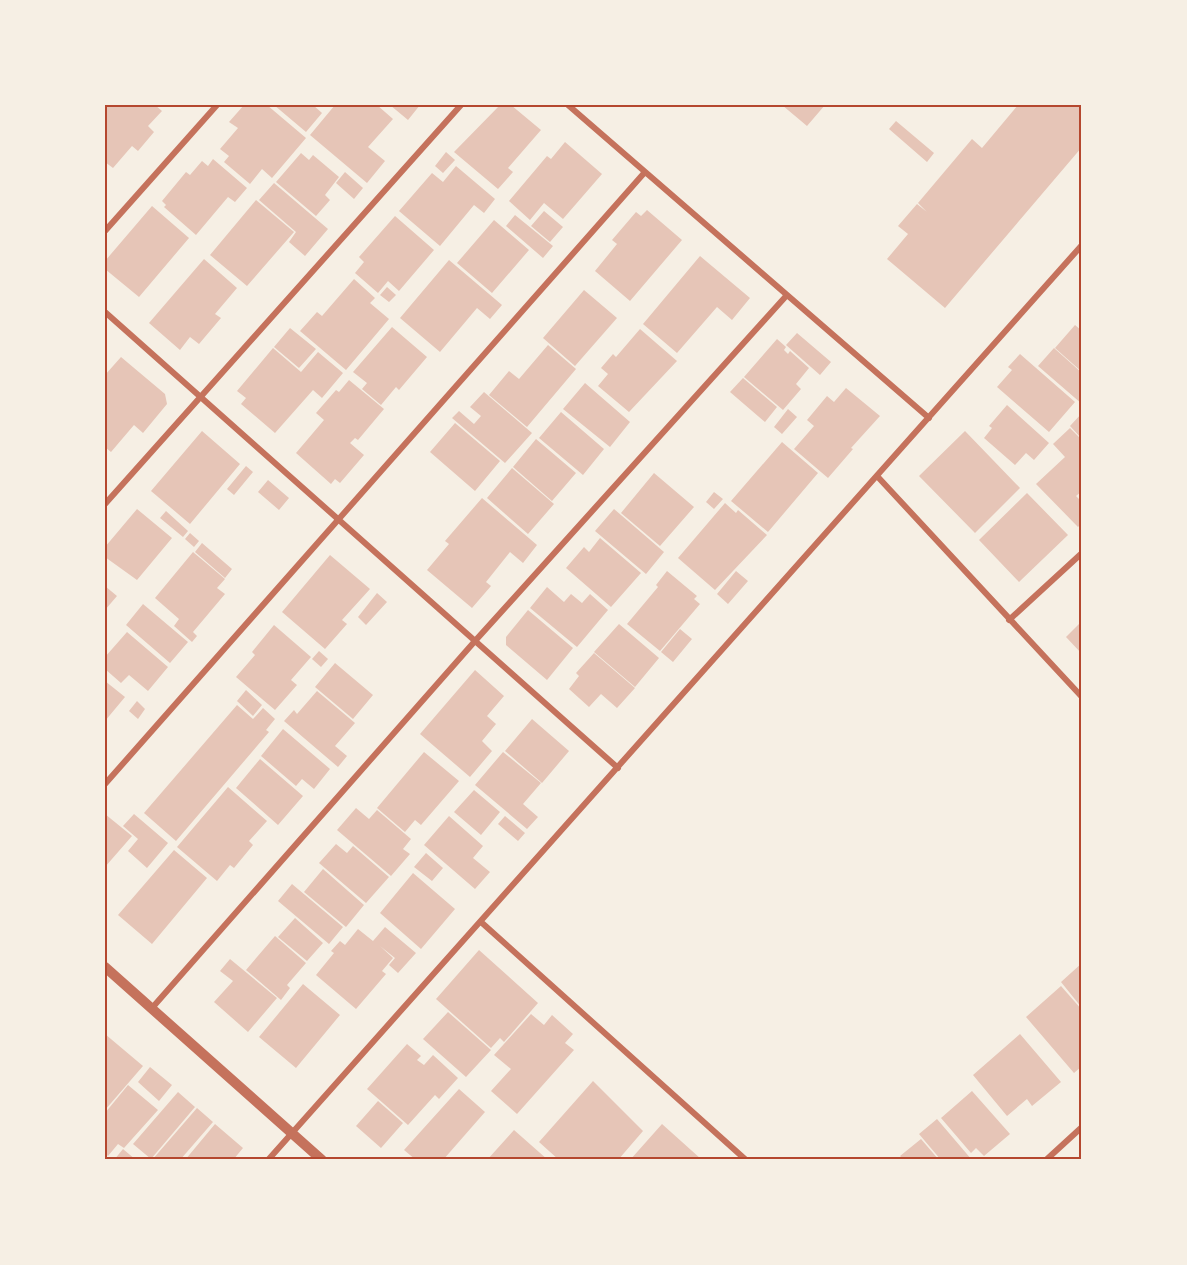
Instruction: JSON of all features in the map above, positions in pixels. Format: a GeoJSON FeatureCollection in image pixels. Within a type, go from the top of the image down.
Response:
{"type":"FeatureCollection","features":[{"type":"Feature","properties":{"kind":"street"},"geometry":{"type":"LineString","coordinates":[[105,231],[217,105]]}},
{"type":"Feature","properties":{"kind":"street"},"geometry":{"type":"LineString","coordinates":[[105,504],[461,105]]}},
{"type":"Feature","properties":{"kind":"street"},"geometry":{"type":"LineString","coordinates":[[568,105],[929,418]]}},
{"type":"Feature","properties":{"kind":"street"},"geometry":{"type":"LineString","coordinates":[[105,784],[645,172]]}},
{"type":"Feature","properties":{"kind":"street"},"geometry":{"type":"LineString","coordinates":[[268,1160],[1082,245]]}},
{"type":"Feature","properties":{"kind":"street"},"geometry":{"type":"LineString","coordinates":[[152,1008],[475,641],[787,295]]}},
{"type":"Feature","properties":{"kind":"street"},"geometry":{"type":"LineString","coordinates":[[105,312],[618,768]]}},
{"type":"Feature","properties":{"kind":"street"},"geometry":{"type":"LineString","coordinates":[[877,476],[1082,697]]}},
{"type":"Feature","properties":{"kind":"street"},"geometry":{"type":"LineString","coordinates":[[1009,620],[1082,553]]}},
{"type":"Feature","properties":{"kind":"street"},"geometry":{"type":"LineString","coordinates":[[481,922],[746,1160]]}},
{"type":"Feature","properties":{"kind":"street"},"geometry":{"type":"LineString","coordinates":[[105,967],[322,1160]]}},
{"type":"Feature","properties":{"kind":"street"},"geometry":{"type":"LineString","coordinates":[[1046,1160],[1082,1127]]}},
{"type":"Feature","properties":{"kind":"building"},"geometry":{"type":"Polygon","coordinates":[[[105,105],[155,105],[162,111],[148,126],[154,132],[138,151],[132,146],[113,168],[105,162],[105,105]]]}},
{"type":"Feature","properties":{"kind":"building"},"geometry":{"type":"Polygon","coordinates":[[[244,105],[267,105],[306,138],[272,178],[262,169],[250,184],[224,162],[229,156],[220,149],[238,128],[229,122],[244,105]]]}},
{"type":"Feature","properties":{"kind":"building"},"geometry":{"type":"Polygon","coordinates":[[[274,105],[313,105],[322,113],[306,132],[274,105]]]}},
{"type":"Feature","properties":{"kind":"building"},"geometry":{"type":"Polygon","coordinates":[[[335,105],[377,105],[393,119],[368,147],[385,161],[367,183],[310,135],[335,105]]]}},
{"type":"Feature","properties":{"kind":"building"},"geometry":{"type":"Polygon","coordinates":[[[390,105],[420,105],[408,120],[390,105]]]}},
{"type":"Feature","properties":{"kind":"building"},"geometry":{"type":"Polygon","coordinates":[[[500,105],[511,105],[541,130],[508,168],[513,172],[498,189],[454,152],[500,105]]]}},
{"type":"Feature","properties":{"kind":"building"},"geometry":{"type":"Polygon","coordinates":[[[782,105],[825,105],[807,126],[782,105]]]}},
{"type":"Feature","properties":{"kind":"building"},"geometry":{"type":"Polygon","coordinates":[[[1018,105],[1082,105],[1082,147],[945,308],[887,259],[908,234],[898,226],[917,204],[927,212],[918,203],[972,139],[982,148],[1018,105]]]}},
{"type":"Feature","properties":{"kind":"building"},"geometry":{"type":"Polygon","coordinates":[[[896,121],[934,153],[927,162],[889,129],[896,121]]]}},
{"type":"Feature","properties":{"kind":"building"},"geometry":{"type":"Polygon","coordinates":[[[565,142],[602,174],[563,219],[544,203],[530,220],[509,201],[547,156],[551,159],[565,142]]]}},
{"type":"Feature","properties":{"kind":"building"},"geometry":{"type":"Polygon","coordinates":[[[446,152],[455,160],[443,173],[435,166],[446,152]]]}},
{"type":"Feature","properties":{"kind":"building"},"geometry":{"type":"Polygon","coordinates":[[[301,153],[309,160],[313,155],[339,177],[325,195],[330,200],[316,216],[276,182],[301,153]]]}},
{"type":"Feature","properties":{"kind":"building"},"geometry":{"type":"Polygon","coordinates":[[[213,159],[247,188],[235,202],[228,197],[196,235],[164,207],[166,205],[162,201],[186,172],[190,175],[202,161],[208,166],[213,159]]]}},
{"type":"Feature","properties":{"kind":"building"},"geometry":{"type":"Polygon","coordinates":[[[456,166],[495,199],[484,213],[474,205],[440,246],[399,211],[432,173],[443,182],[456,166]]]}},
{"type":"Feature","properties":{"kind":"building"},"geometry":{"type":"Polygon","coordinates":[[[345,172],[363,188],[354,199],[336,183],[345,172]]]}},
{"type":"Feature","properties":{"kind":"building"},"geometry":{"type":"Polygon","coordinates":[[[274,183],[328,229],[305,256],[289,242],[296,232],[259,200],[274,183]]]}},
{"type":"Feature","properties":{"kind":"building"},"geometry":{"type":"Polygon","coordinates":[[[256,200],[294,232],[247,286],[210,255],[256,200]]]}},
{"type":"Feature","properties":{"kind":"building"},"geometry":{"type":"Polygon","coordinates":[[[152,206],[189,238],[139,297],[105,269],[105,261],[152,206]]]}},
{"type":"Feature","properties":{"kind":"building"},"geometry":{"type":"Polygon","coordinates":[[[647,210],[682,240],[630,301],[595,271],[617,244],[612,240],[636,212],[641,216],[647,210]]]}},
{"type":"Feature","properties":{"kind":"building"},"geometry":{"type":"Polygon","coordinates":[[[544,211],[563,227],[550,242],[531,226],[544,211]]]}},
{"type":"Feature","properties":{"kind":"building"},"geometry":{"type":"Polygon","coordinates":[[[515,215],[553,246],[543,258],[506,226],[515,215]]]}},
{"type":"Feature","properties":{"kind":"building"},"geometry":{"type":"Polygon","coordinates":[[[395,216],[434,250],[399,291],[388,281],[378,293],[355,273],[364,262],[359,257],[395,216]]]}},
{"type":"Feature","properties":{"kind":"building"},"geometry":{"type":"Polygon","coordinates":[[[494,220],[529,250],[492,293],[457,263],[494,220]]]}},
{"type":"Feature","properties":{"kind":"building"},"geometry":{"type":"Polygon","coordinates":[[[700,256],[750,298],[732,320],[717,307],[677,353],[643,324],[700,256]]]}},
{"type":"Feature","properties":{"kind":"building"},"geometry":{"type":"Polygon","coordinates":[[[204,259],[237,288],[215,314],[221,318],[199,344],[190,337],[180,350],[149,323],[204,259]]]}},
{"type":"Feature","properties":{"kind":"building"},"geometry":{"type":"Polygon","coordinates":[[[449,260],[502,305],[490,319],[477,308],[440,352],[400,318],[449,260]]]}},
{"type":"Feature","properties":{"kind":"building"},"geometry":{"type":"Polygon","coordinates":[[[354,279],[375,298],[370,303],[389,319],[346,370],[300,331],[317,312],[322,316],[354,279]]]}},
{"type":"Feature","properties":{"kind":"building"},"geometry":{"type":"Polygon","coordinates":[[[387,287],[396,295],[389,302],[380,295],[387,287]]]}},
{"type":"Feature","properties":{"kind":"building"},"geometry":{"type":"Polygon","coordinates":[[[584,290],[617,318],[575,366],[543,338],[584,290]]]}},
{"type":"Feature","properties":{"kind":"building"},"geometry":{"type":"Polygon","coordinates":[[[1075,325],[1082,331],[1082,372],[1055,348],[1075,325]]]}},
{"type":"Feature","properties":{"kind":"building"},"geometry":{"type":"Polygon","coordinates":[[[392,327],[427,357],[399,390],[396,387],[381,405],[362,389],[367,383],[353,372],[392,327]]]}},
{"type":"Feature","properties":{"kind":"building"},"geometry":{"type":"Polygon","coordinates":[[[290,328],[316,349],[299,368],[274,347],[290,328]]]}},
{"type":"Feature","properties":{"kind":"building"},"geometry":{"type":"Polygon","coordinates":[[[640,329],[677,361],[629,412],[598,386],[608,374],[601,368],[613,354],[616,357],[640,329]]]}},
{"type":"Feature","properties":{"kind":"building"},"geometry":{"type":"Polygon","coordinates":[[[797,333],[831,362],[820,375],[786,345],[797,333]]]}},
{"type":"Feature","properties":{"kind":"building"},"geometry":{"type":"Polygon","coordinates":[[[777,339],[786,347],[784,350],[788,354],[790,351],[809,368],[796,384],[801,389],[783,410],[744,377],[777,339]]]}},
{"type":"Feature","properties":{"kind":"building"},"geometry":{"type":"Polygon","coordinates":[[[548,345],[576,369],[527,427],[489,395],[509,371],[519,379],[548,345]]]}},
{"type":"Feature","properties":{"kind":"building"},"geometry":{"type":"Polygon","coordinates":[[[273,348],[301,372],[318,352],[343,373],[322,398],[313,390],[275,433],[241,404],[246,398],[237,391],[273,348]]]}},
{"type":"Feature","properties":{"kind":"building"},"geometry":{"type":"Polygon","coordinates":[[[1054,348],[1082,373],[1082,404],[1038,366],[1054,348]]]}},
{"type":"Feature","properties":{"kind":"building"},"geometry":{"type":"Polygon","coordinates":[[[1020,354],[1075,402],[1049,432],[997,387],[1012,370],[1008,367],[1020,354]]]}},
{"type":"Feature","properties":{"kind":"building"},"geometry":{"type":"Polygon","coordinates":[[[121,357],[165,394],[167,404],[143,433],[134,425],[111,452],[105,447],[105,375],[121,357]]]}},
{"type":"Feature","properties":{"kind":"building"},"geometry":{"type":"Polygon","coordinates":[[[743,378],[777,407],[765,422],[730,392],[743,378]]]}},
{"type":"Feature","properties":{"kind":"building"},"geometry":{"type":"Polygon","coordinates":[[[349,380],[384,409],[358,440],[355,438],[350,443],[364,455],[340,483],[335,479],[331,484],[296,453],[324,420],[316,413],[336,390],[339,392],[349,380]]]}},
{"type":"Feature","properties":{"kind":"building"},"geometry":{"type":"Polygon","coordinates":[[[585,383],[630,422],[610,447],[563,409],[585,383]]]}},
{"type":"Feature","properties":{"kind":"building"},"geometry":{"type":"Polygon","coordinates":[[[846,388],[880,416],[828,478],[794,449],[814,426],[807,420],[827,396],[834,402],[846,388]]]}},
{"type":"Feature","properties":{"kind":"building"},"geometry":{"type":"Polygon","coordinates":[[[484,392],[532,433],[505,463],[452,418],[459,411],[474,424],[481,416],[470,407],[484,392]]]}},
{"type":"Feature","properties":{"kind":"building"},"geometry":{"type":"Polygon","coordinates":[[[1007,405],[1049,443],[1034,460],[1026,453],[1015,465],[984,438],[992,428],[989,426],[1007,405]]]}},
{"type":"Feature","properties":{"kind":"building"},"geometry":{"type":"Polygon","coordinates":[[[788,409],[797,417],[782,434],[774,427],[788,409]]]}},
{"type":"Feature","properties":{"kind":"building"},"geometry":{"type":"Polygon","coordinates":[[[561,412],[604,449],[583,475],[539,438],[561,412]]]}},
{"type":"Feature","properties":{"kind":"building"},"geometry":{"type":"Polygon","coordinates":[[[1082,413],[1082,439],[1070,426],[1082,413]]]}},
{"type":"Feature","properties":{"kind":"building"},"geometry":{"type":"Polygon","coordinates":[[[455,423],[500,461],[475,491],[430,452],[455,423]]]}},
{"type":"Feature","properties":{"kind":"building"},"geometry":{"type":"Polygon","coordinates":[[[1070,428],[1082,440],[1082,491],[1076,496],[1082,502],[1082,523],[1078,527],[1036,484],[1065,457],[1053,444],[1070,428]]]}},
{"type":"Feature","properties":{"kind":"building"},"geometry":{"type":"Polygon","coordinates":[[[202,431],[240,464],[190,524],[151,491],[202,431]]]}},
{"type":"Feature","properties":{"kind":"building"},"geometry":{"type":"Polygon","coordinates":[[[965,431],[1020,488],[975,533],[919,476],[965,431]]]}},
{"type":"Feature","properties":{"kind":"building"},"geometry":{"type":"Polygon","coordinates":[[[536,439],[576,473],[552,501],[513,467],[536,439]]]}},
{"type":"Feature","properties":{"kind":"building"},"geometry":{"type":"Polygon","coordinates":[[[782,442],[818,473],[768,532],[731,501],[782,442]]]}},
{"type":"Feature","properties":{"kind":"building"},"geometry":{"type":"Polygon","coordinates":[[[246,466],[253,472],[234,495],[227,489],[246,466]]]}},
{"type":"Feature","properties":{"kind":"building"},"geometry":{"type":"Polygon","coordinates":[[[512,468],[554,504],[528,534],[487,498],[512,468]]]}},
{"type":"Feature","properties":{"kind":"building"},"geometry":{"type":"Polygon","coordinates":[[[654,473],[694,507],[660,546],[621,513],[654,473]]]}},
{"type":"Feature","properties":{"kind":"building"},"geometry":{"type":"Polygon","coordinates":[[[268,480],[289,498],[279,510],[258,492],[268,480]]]}},
{"type":"Feature","properties":{"kind":"building"},"geometry":{"type":"Polygon","coordinates":[[[714,492],[723,499],[714,509],[706,502],[714,492]]]}},
{"type":"Feature","properties":{"kind":"building"},"geometry":{"type":"Polygon","coordinates":[[[1027,493],[1068,535],[1019,582],[979,540],[1027,493]]]}},
{"type":"Feature","properties":{"kind":"building"},"geometry":{"type":"Polygon","coordinates":[[[482,498],[537,545],[523,563],[510,552],[486,582],[491,586],[472,608],[427,570],[449,544],[445,541],[482,498]]]}},
{"type":"Feature","properties":{"kind":"building"},"geometry":{"type":"Polygon","coordinates":[[[725,503],[736,513],[738,510],[767,535],[715,590],[678,558],[725,503]]]}},
{"type":"Feature","properties":{"kind":"building"},"geometry":{"type":"Polygon","coordinates":[[[137,509],[172,538],[137,580],[105,557],[105,547],[137,509]]]}},
{"type":"Feature","properties":{"kind":"building"},"geometry":{"type":"Polygon","coordinates":[[[614,509],[664,552],[646,574],[595,531],[614,509]]]}},
{"type":"Feature","properties":{"kind":"building"},"geometry":{"type":"Polygon","coordinates":[[[166,511],[188,531],[183,537],[160,518],[166,511]]]}},
{"type":"Feature","properties":{"kind":"building"},"geometry":{"type":"Polygon","coordinates":[[[190,533],[199,541],[194,547],[185,539],[190,533]]]}},
{"type":"Feature","properties":{"kind":"building"},"geometry":{"type":"Polygon","coordinates":[[[600,538],[641,573],[611,607],[566,568],[584,547],[589,552],[600,538]]]}},
{"type":"Feature","properties":{"kind":"building"},"geometry":{"type":"Polygon","coordinates":[[[202,543],[232,569],[225,578],[195,552],[202,543]]]}},
{"type":"Feature","properties":{"kind":"building"},"geometry":{"type":"Polygon","coordinates":[[[193,552],[225,579],[217,588],[225,594],[193,632],[197,636],[192,642],[174,626],[179,619],[155,598],[193,552]]]}},
{"type":"Feature","properties":{"kind":"building"},"geometry":{"type":"Polygon","coordinates":[[[330,555],[370,589],[342,620],[347,624],[325,649],[282,612],[330,555]]]}},
{"type":"Feature","properties":{"kind":"building"},"geometry":{"type":"Polygon","coordinates":[[[667,571],[697,596],[694,599],[700,604],[660,651],[627,624],[658,587],[656,585],[667,571]]]}},
{"type":"Feature","properties":{"kind":"building"},"geometry":{"type":"Polygon","coordinates":[[[736,571],[748,581],[728,604],[717,594],[736,571]]]}},
{"type":"Feature","properties":{"kind":"building"},"geometry":{"type":"Polygon","coordinates":[[[105,586],[117,596],[105,610],[105,586]]]}},
{"type":"Feature","properties":{"kind":"building"},"geometry":{"type":"Polygon","coordinates":[[[547,587],[564,602],[571,594],[582,603],[590,594],[608,610],[577,647],[530,608],[547,587]]]}},
{"type":"Feature","properties":{"kind":"building"},"geometry":{"type":"Polygon","coordinates":[[[377,593],[387,602],[366,625],[358,617],[377,593]]]}},
{"type":"Feature","properties":{"kind":"building"},"geometry":{"type":"Polygon","coordinates":[[[143,604],[188,642],[170,663],[126,625],[143,604]]]}},
{"type":"Feature","properties":{"kind":"building"},"geometry":{"type":"Polygon","coordinates":[[[528,610],[573,648],[547,680],[506,645],[506,637],[528,610]]]}},
{"type":"Feature","properties":{"kind":"building"},"geometry":{"type":"Polygon","coordinates":[[[1082,621],[1082,654],[1066,637],[1082,621]]]}},
{"type":"Feature","properties":{"kind":"building"},"geometry":{"type":"Polygon","coordinates":[[[619,624],[659,658],[635,687],[594,652],[619,624]]]}},
{"type":"Feature","properties":{"kind":"building"},"geometry":{"type":"Polygon","coordinates":[[[274,625],[311,657],[291,680],[297,685],[275,710],[236,677],[255,655],[252,652],[274,625]]]}},
{"type":"Feature","properties":{"kind":"building"},"geometry":{"type":"Polygon","coordinates":[[[680,629],[692,639],[673,662],[661,652],[680,629]]]}},
{"type":"Feature","properties":{"kind":"building"},"geometry":{"type":"Polygon","coordinates":[[[127,632],[168,667],[148,691],[129,675],[121,683],[105,669],[105,657],[127,632]]]}},
{"type":"Feature","properties":{"kind":"building"},"geometry":{"type":"Polygon","coordinates":[[[319,651],[328,659],[321,667],[312,659],[319,651]]]}},
{"type":"Feature","properties":{"kind":"building"},"geometry":{"type":"Polygon","coordinates":[[[594,653],[635,688],[617,708],[601,694],[589,707],[569,689],[579,676],[576,673],[594,653]]]}},
{"type":"Feature","properties":{"kind":"building"},"geometry":{"type":"Polygon","coordinates":[[[335,663],[373,695],[353,719],[315,687],[335,663]]]}},
{"type":"Feature","properties":{"kind":"building"},"geometry":{"type":"Polygon","coordinates":[[[475,670],[504,696],[487,716],[496,724],[482,741],[492,751],[470,777],[420,734],[475,670]]]}},
{"type":"Feature","properties":{"kind":"building"},"geometry":{"type":"Polygon","coordinates":[[[105,681],[125,697],[105,721],[105,681]]]}},
{"type":"Feature","properties":{"kind":"building"},"geometry":{"type":"Polygon","coordinates":[[[246,690],[262,705],[253,716],[237,701],[246,690]]]}},
{"type":"Feature","properties":{"kind":"building"},"geometry":{"type":"Polygon","coordinates":[[[317,691],[355,723],[335,746],[347,756],[338,767],[284,721],[294,710],[297,714],[317,691]]]}},
{"type":"Feature","properties":{"kind":"building"},"geometry":{"type":"Polygon","coordinates":[[[137,701],[145,709],[138,719],[129,711],[137,701]]]}},
{"type":"Feature","properties":{"kind":"building"},"geometry":{"type":"Polygon","coordinates":[[[237,705],[253,719],[263,708],[275,719],[266,730],[269,732],[176,841],[144,813],[237,705]]]}},
{"type":"Feature","properties":{"kind":"building"},"geometry":{"type":"Polygon","coordinates":[[[532,719],[569,751],[542,783],[505,751],[532,719]]]}},
{"type":"Feature","properties":{"kind":"building"},"geometry":{"type":"Polygon","coordinates":[[[283,729],[330,769],[314,789],[302,779],[296,786],[261,756],[283,729]]]}},
{"type":"Feature","properties":{"kind":"building"},"geometry":{"type":"Polygon","coordinates":[[[424,752],[459,781],[421,825],[415,820],[405,832],[377,808],[424,752]]]}},
{"type":"Feature","properties":{"kind":"building"},"geometry":{"type":"Polygon","coordinates":[[[503,752],[541,783],[523,804],[538,817],[527,829],[475,785],[503,752]]]}},
{"type":"Feature","properties":{"kind":"building"},"geometry":{"type":"Polygon","coordinates":[[[260,759],[303,796],[278,825],[236,788],[260,759]]]}},
{"type":"Feature","properties":{"kind":"building"},"geometry":{"type":"Polygon","coordinates":[[[228,787],[267,821],[249,841],[253,845],[234,868],[230,865],[217,881],[177,847],[228,787]]]}},
{"type":"Feature","properties":{"kind":"building"},"geometry":{"type":"Polygon","coordinates":[[[474,790],[500,812],[481,835],[454,812],[474,790]]]}},
{"type":"Feature","properties":{"kind":"building"},"geometry":{"type":"Polygon","coordinates":[[[356,808],[369,819],[377,810],[411,839],[403,849],[410,854],[391,876],[337,830],[356,808]]]}},
{"type":"Feature","properties":{"kind":"building"},"geometry":{"type":"Polygon","coordinates":[[[105,814],[132,836],[105,867],[105,814]]]}},
{"type":"Feature","properties":{"kind":"building"},"geometry":{"type":"Polygon","coordinates":[[[134,814],[168,843],[147,868],[128,851],[138,839],[123,826],[134,814]]]}},
{"type":"Feature","properties":{"kind":"building"},"geometry":{"type":"Polygon","coordinates":[[[449,816],[483,846],[473,858],[490,872],[475,889],[424,845],[449,816]]]}},
{"type":"Feature","properties":{"kind":"building"},"geometry":{"type":"Polygon","coordinates":[[[505,816],[525,833],[518,841],[498,824],[505,816]]]}},
{"type":"Feature","properties":{"kind":"building"},"geometry":{"type":"Polygon","coordinates":[[[336,844],[347,853],[353,846],[389,877],[366,903],[319,863],[336,844]]]}},
{"type":"Feature","properties":{"kind":"building"},"geometry":{"type":"Polygon","coordinates":[[[174,850],[207,878],[152,944],[118,915],[174,850]]]}},
{"type":"Feature","properties":{"kind":"building"},"geometry":{"type":"Polygon","coordinates":[[[426,853],[443,868],[432,881],[414,867],[426,853]]]}},
{"type":"Feature","properties":{"kind":"building"},"geometry":{"type":"Polygon","coordinates":[[[323,869],[364,905],[346,927],[304,892],[323,869]]]}},
{"type":"Feature","properties":{"kind":"building"},"geometry":{"type":"Polygon","coordinates":[[[413,873],[455,909],[421,949],[380,913],[413,873]]]}},
{"type":"Feature","properties":{"kind":"building"},"geometry":{"type":"Polygon","coordinates":[[[292,884],[343,927],[329,944],[278,901],[292,884]]]}},
{"type":"Feature","properties":{"kind":"building"},"geometry":{"type":"Polygon","coordinates":[[[295,918],[323,943],[307,961],[278,937],[295,918]]]}},
{"type":"Feature","properties":{"kind":"building"},"geometry":{"type":"Polygon","coordinates":[[[385,927],[416,953],[398,973],[389,965],[395,958],[380,946],[393,958],[382,971],[386,974],[356,1009],[316,975],[334,953],[331,951],[340,941],[345,945],[358,929],[373,941],[385,927]]]}},
{"type":"Feature","properties":{"kind":"building"},"geometry":{"type":"Polygon","coordinates":[[[275,936],[306,963],[287,985],[290,988],[281,1000],[246,970],[275,936]]]}},
{"type":"Feature","properties":{"kind":"building"},"geometry":{"type":"Polygon","coordinates":[[[479,950],[538,1003],[504,1042],[500,1038],[491,1048],[436,999],[479,950]]]}},
{"type":"Feature","properties":{"kind":"building"},"geometry":{"type":"Polygon","coordinates":[[[230,959],[277,998],[248,1032],[214,1002],[233,981],[220,971],[230,959]]]}},
{"type":"Feature","properties":{"kind":"building"},"geometry":{"type":"Polygon","coordinates":[[[1082,963],[1082,1008],[1061,982],[1082,963]]]}},
{"type":"Feature","properties":{"kind":"building"},"geometry":{"type":"Polygon","coordinates":[[[303,984],[340,1015],[296,1068],[259,1037],[303,984]]]}},
{"type":"Feature","properties":{"kind":"building"},"geometry":{"type":"Polygon","coordinates":[[[1061,986],[1082,1010],[1082,1066],[1074,1073],[1026,1017],[1061,986]]]}},
{"type":"Feature","properties":{"kind":"building"},"geometry":{"type":"Polygon","coordinates":[[[448,1012],[491,1050],[466,1077],[423,1039],[448,1012]]]}},
{"type":"Feature","properties":{"kind":"building"},"geometry":{"type":"Polygon","coordinates":[[[531,1014],[544,1025],[552,1015],[573,1034],[565,1043],[574,1050],[517,1114],[491,1091],[511,1069],[494,1055],[531,1014]]]}},
{"type":"Feature","properties":{"kind":"building"},"geometry":{"type":"Polygon","coordinates":[[[105,1034],[143,1066],[105,1110],[105,1034]]]}},
{"type":"Feature","properties":{"kind":"building"},"geometry":{"type":"Polygon","coordinates":[[[1020,1034],[1061,1082],[1032,1106],[1027,1099],[1007,1116],[973,1075],[1020,1034]]]}},
{"type":"Feature","properties":{"kind":"building"},"geometry":{"type":"Polygon","coordinates":[[[407,1044],[421,1056],[417,1060],[424,1065],[433,1055],[458,1078],[439,1099],[435,1095],[408,1125],[367,1089],[407,1044]]]}},
{"type":"Feature","properties":{"kind":"building"},"geometry":{"type":"Polygon","coordinates":[[[150,1067],[172,1085],[159,1101],[138,1082],[150,1067]]]}},
{"type":"Feature","properties":{"kind":"building"},"geometry":{"type":"Polygon","coordinates":[[[593,1081],[643,1131],[618,1160],[559,1160],[539,1142],[593,1081]]]}},
{"type":"Feature","properties":{"kind":"building"},"geometry":{"type":"Polygon","coordinates":[[[128,1085],[158,1110],[124,1148],[118,1144],[108,1156],[105,1153],[105,1113],[128,1085]]]}},
{"type":"Feature","properties":{"kind":"building"},"geometry":{"type":"Polygon","coordinates":[[[459,1089],[485,1112],[443,1160],[416,1160],[404,1150],[459,1089]]]}},
{"type":"Feature","properties":{"kind":"building"},"geometry":{"type":"Polygon","coordinates":[[[972,1091],[1010,1134],[984,1156],[976,1148],[971,1153],[941,1118],[972,1091]]]}},
{"type":"Feature","properties":{"kind":"building"},"geometry":{"type":"Polygon","coordinates":[[[178,1092],[195,1107],[151,1159],[133,1144],[178,1092]]]}},
{"type":"Feature","properties":{"kind":"building"},"geometry":{"type":"Polygon","coordinates":[[[378,1101],[403,1123],[381,1148],[356,1126],[378,1101]]]}},
{"type":"Feature","properties":{"kind":"building"},"geometry":{"type":"Polygon","coordinates":[[[197,1108],[213,1122],[180,1160],[152,1160],[197,1108]]]}},
{"type":"Feature","properties":{"kind":"building"},"geometry":{"type":"Polygon","coordinates":[[[937,1119],[972,1160],[941,1160],[919,1134],[937,1119]]]}},
{"type":"Feature","properties":{"kind":"building"},"geometry":{"type":"Polygon","coordinates":[[[215,1124],[243,1148],[233,1160],[185,1160],[215,1124]]]}},
{"type":"Feature","properties":{"kind":"building"},"geometry":{"type":"Polygon","coordinates":[[[662,1124],[701,1159],[630,1160],[662,1124]]]}},
{"type":"Feature","properties":{"kind":"building"},"geometry":{"type":"Polygon","coordinates":[[[514,1130],[548,1160],[487,1160],[514,1130]]]}},
{"type":"Feature","properties":{"kind":"building"},"geometry":{"type":"Polygon","coordinates":[[[921,1139],[939,1160],[904,1160],[900,1156],[921,1139]]]}},
{"type":"Feature","properties":{"kind":"building"},"geometry":{"type":"Polygon","coordinates":[[[123,1149],[136,1160],[114,1160],[123,1149]]]}}]}
